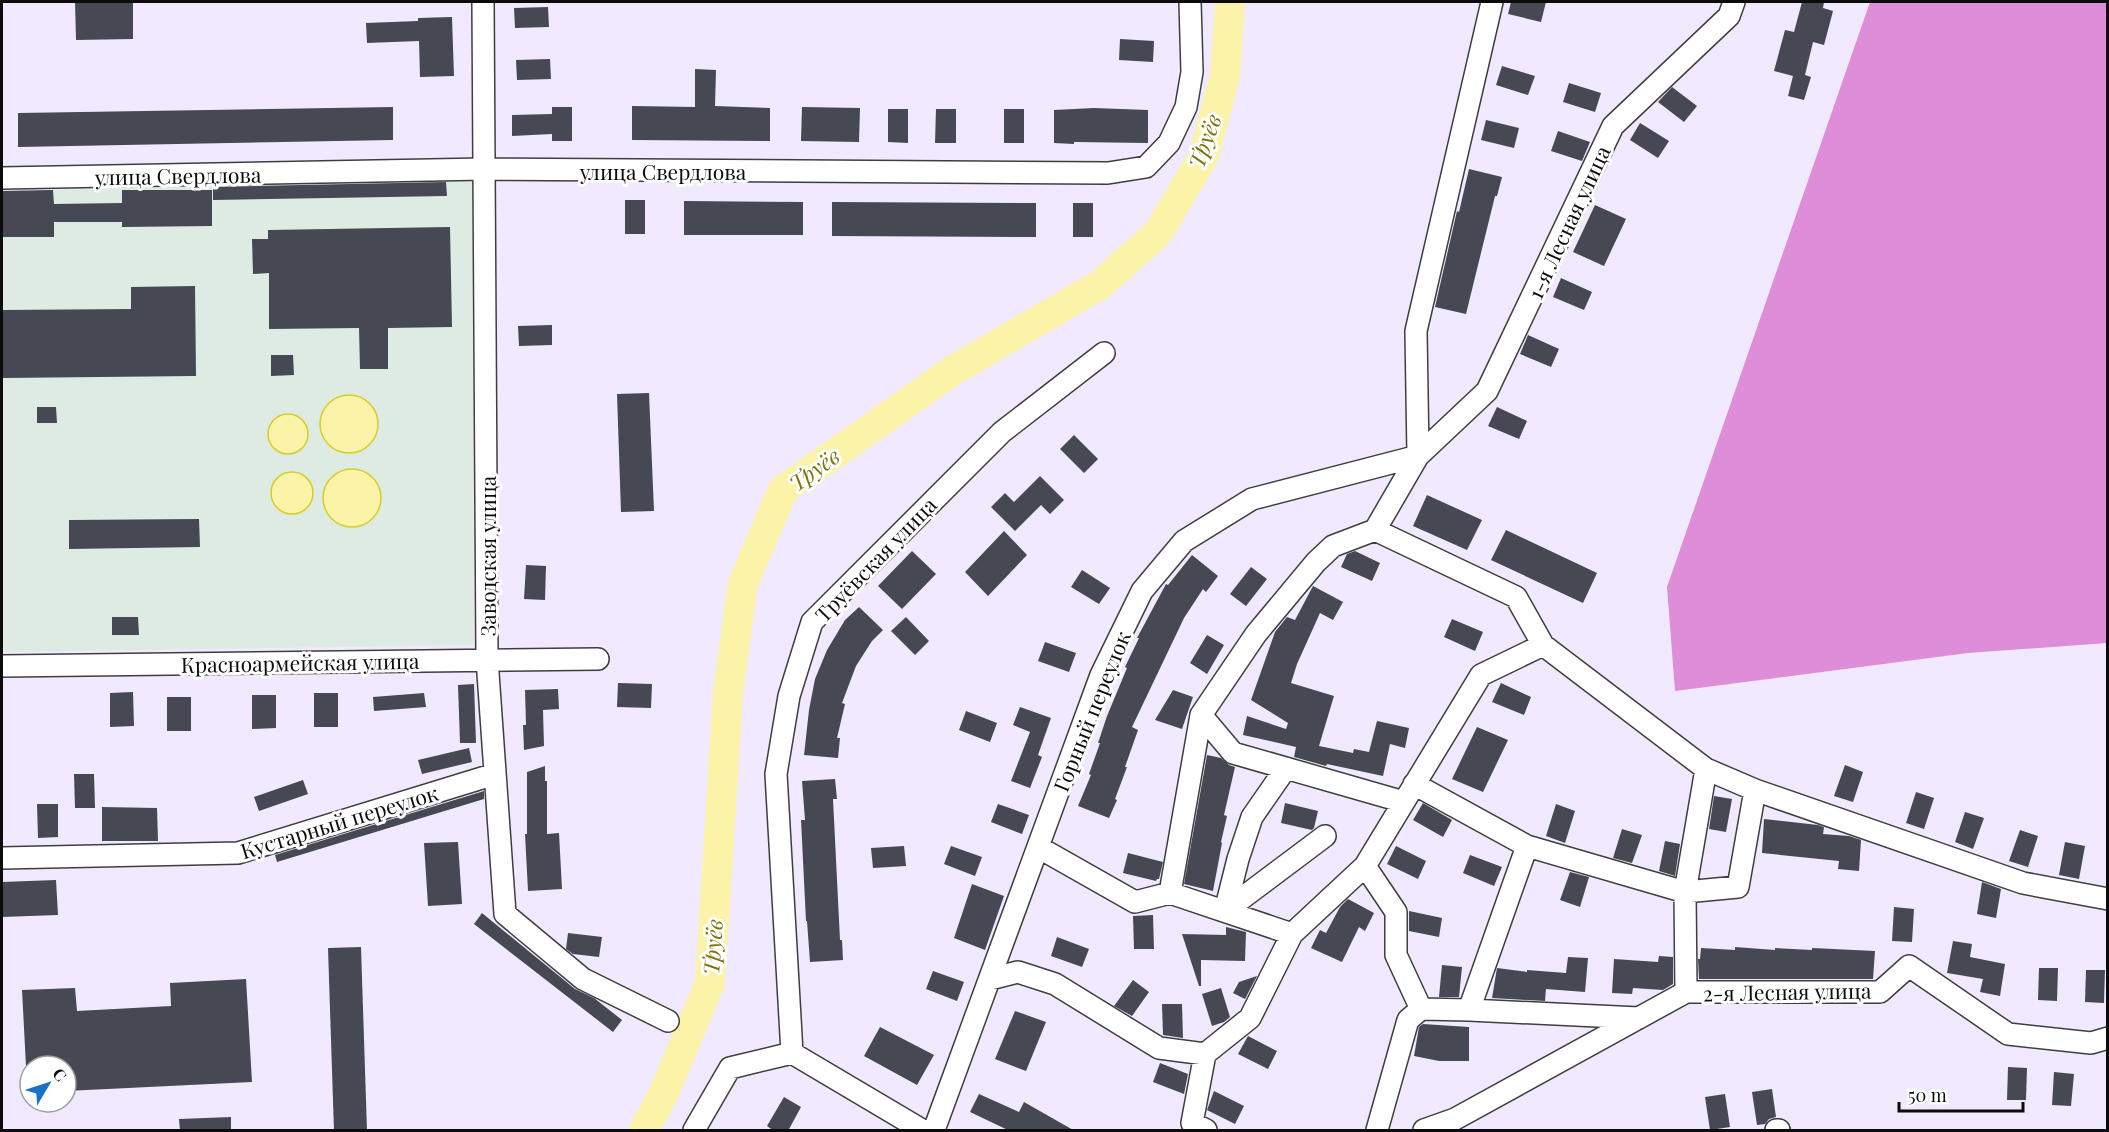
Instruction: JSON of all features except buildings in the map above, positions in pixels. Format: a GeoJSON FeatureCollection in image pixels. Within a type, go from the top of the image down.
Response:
{"type":"FeatureCollection","features":[{"type":"Feature","properties":{"kind":"street","name":"Заводская улица"},"geometry":{"type":"LineString","coordinates":[[483,2],[487,659],[505,915],[583,979],[668,1021]]}},
{"type":"Feature","properties":{"kind":"street","name":"улица Свердлова"},"geometry":{"type":"LineString","coordinates":[[2,178],[484,169],[1108,173],[1146,167],[1169,143],[1186,107],[1192,72],[1190,2]]}},
{"type":"Feature","properties":{"kind":"street"},"geometry":{"type":"LineString","coordinates":[[1418,456],[1416,331],[1492,2]]}},
{"type":"Feature","properties":{"kind":"street","name":"1-я Лесная улица"},"geometry":{"type":"LineString","coordinates":[[1376,530],[1418,456],[1487,391],[1613,126],[1729,16],[1734,2]]}},
{"type":"Feature","properties":{"kind":"street","name":"Труёвская улица"},"geometry":{"type":"LineString","coordinates":[[792,1053],[776,774],[789,696],[812,622],[1002,432],[1104,353]]}},
{"type":"Feature","properties":{"kind":"street","name":"Горный переулок"},"geometry":{"type":"LineString","coordinates":[[934,1131],[1106,664],[1142,591],[1184,541],[1252,499],[1418,456]]}},
{"type":"Feature","properties":{"kind":"street"},"geometry":{"type":"LineString","coordinates":[[1170,893],[1201,715],[1256,634],[1316,562],[1333,546],[1376,530],[1516,597],[1543,645],[1706,769],[1755,790],[2024,883],[2108,898]]}},
{"type":"Feature","properties":{"kind":"street"},"geometry":{"type":"LineString","coordinates":[[1206,1131],[1192,1123],[1205,1054],[1250,1018],[1292,934],[1365,866],[1481,675],[1543,645]]}},
{"type":"Feature","properties":{"kind":"street","name":"Красноармейская улица"},"geometry":{"type":"LineString","coordinates":[[2,666],[598,658]]}},
{"type":"Feature","properties":{"kind":"street"},"geometry":{"type":"LineString","coordinates":[[1201,715],[1233,753],[1286,768],[1409,793],[1527,846],[1685,892],[1738,887],[1755,790]]}},
{"type":"Feature","properties":{"kind":"street"},"geometry":{"type":"LineString","coordinates":[[1225,911],[1238,859],[1252,817],[1286,768]]}},
{"type":"Feature","properties":{"kind":"street","name":"2-я Лесная улица"},"geometry":{"type":"LineString","coordinates":[[1686,992],[1685,892],[1706,769]]}},
{"type":"Feature","properties":{"kind":"street","name":"Кустарный переулок"},"geometry":{"type":"LineString","coordinates":[[2,858],[238,853],[495,774]]}},
{"type":"Feature","properties":{"kind":"street"},"geometry":{"type":"LineString","coordinates":[[1225,911],[1325,836]]}},
{"type":"Feature","properties":{"kind":"street"},"geometry":{"type":"LineString","coordinates":[[1469,1010],[1527,846]]}},
{"type":"Feature","properties":{"kind":"street"},"geometry":{"type":"LineString","coordinates":[[1038,847],[1135,902],[1170,893],[1292,934]]}},
{"type":"Feature","properties":{"kind":"street"},"geometry":{"type":"LineString","coordinates":[[1365,866],[1396,912],[1396,955],[1421,1009]]}},
{"type":"Feature","properties":{"kind":"street","name":"2-я Лесная улица"},"geometry":{"type":"LineString","coordinates":[[1424,1131],[1455,1119],[1686,992],[1880,992],[1909,966],[2008,1034],[2091,1043],[2108,1038]]}},
{"type":"Feature","properties":{"kind":"street"},"geometry":{"type":"LineString","coordinates":[[990,979],[1018,972],[1055,984],[1159,1048],[1205,1054]]}},
{"type":"Feature","properties":{"kind":"street"},"geometry":{"type":"LineString","coordinates":[[1377,1131],[1408,1020],[1421,1009],[1639,1018]]}},
{"type":"Feature","properties":{"kind":"street"},"geometry":{"type":"LineString","coordinates":[[694,1131],[730,1068],[792,1053],[922,1131]]}},
{"type":"Feature","properties":{"kind":"shaded area"},"geometry":{"type":"Polygon","coordinates":[[[1870,2],[2107,2],[2107,643],[1968,653],[1675,691],[1667,587],[1870,2]]]}},
{"type":"Feature","properties":{"kind":"shaded area"},"geometry":{"type":"Polygon","coordinates":[[[472,180],[474,645],[2,652],[2,191],[472,180]]]}},
{"type":"Feature","properties":{"kind":"shaded area"},"geometry":{"type":"Polygon","coordinates":[[[343,395],[355,395],[370,403],[378,418],[378,430],[370,445],[355,453],[343,453],[328,445],[320,430],[320,418],[328,403],[343,395]]]}},
{"type":"Feature","properties":{"kind":"shaded area"},"geometry":{"type":"Polygon","coordinates":[[[288,414],[296,415],[302,420],[307,426],[307,442],[302,448],[296,453],[288,454],[280,453],[274,448],[269,442],[268,434],[269,426],[274,420],[280,415],[288,414]]]}},
{"type":"Feature","properties":{"kind":"shaded area"},"geometry":{"type":"Polygon","coordinates":[[[352,469],[363,471],[373,477],[379,487],[381,498],[379,509],[373,519],[363,525],[352,527],[341,525],[331,519],[325,509],[323,498],[325,487],[331,477],[341,471],[352,469]]]}},
{"type":"Feature","properties":{"kind":"shaded area"},"geometry":{"type":"Polygon","coordinates":[[[292,472],[300,473],[307,478],[312,485],[312,501],[307,508],[300,513],[292,514],[284,513],[277,508],[272,501],[271,493],[272,485],[277,478],[284,473],[292,472]]]}},
{"type":"Feature","properties":{"kind":"waterway","name":"Труёв"},"geometry":{"type":"LineString","coordinates":[[644,1130],[662,1097],[710,983],[728,692],[743,583],[783,490],[952,371],[1101,284],[1158,233],[1204,155],[1225,76],[1230,2]]}}]}
